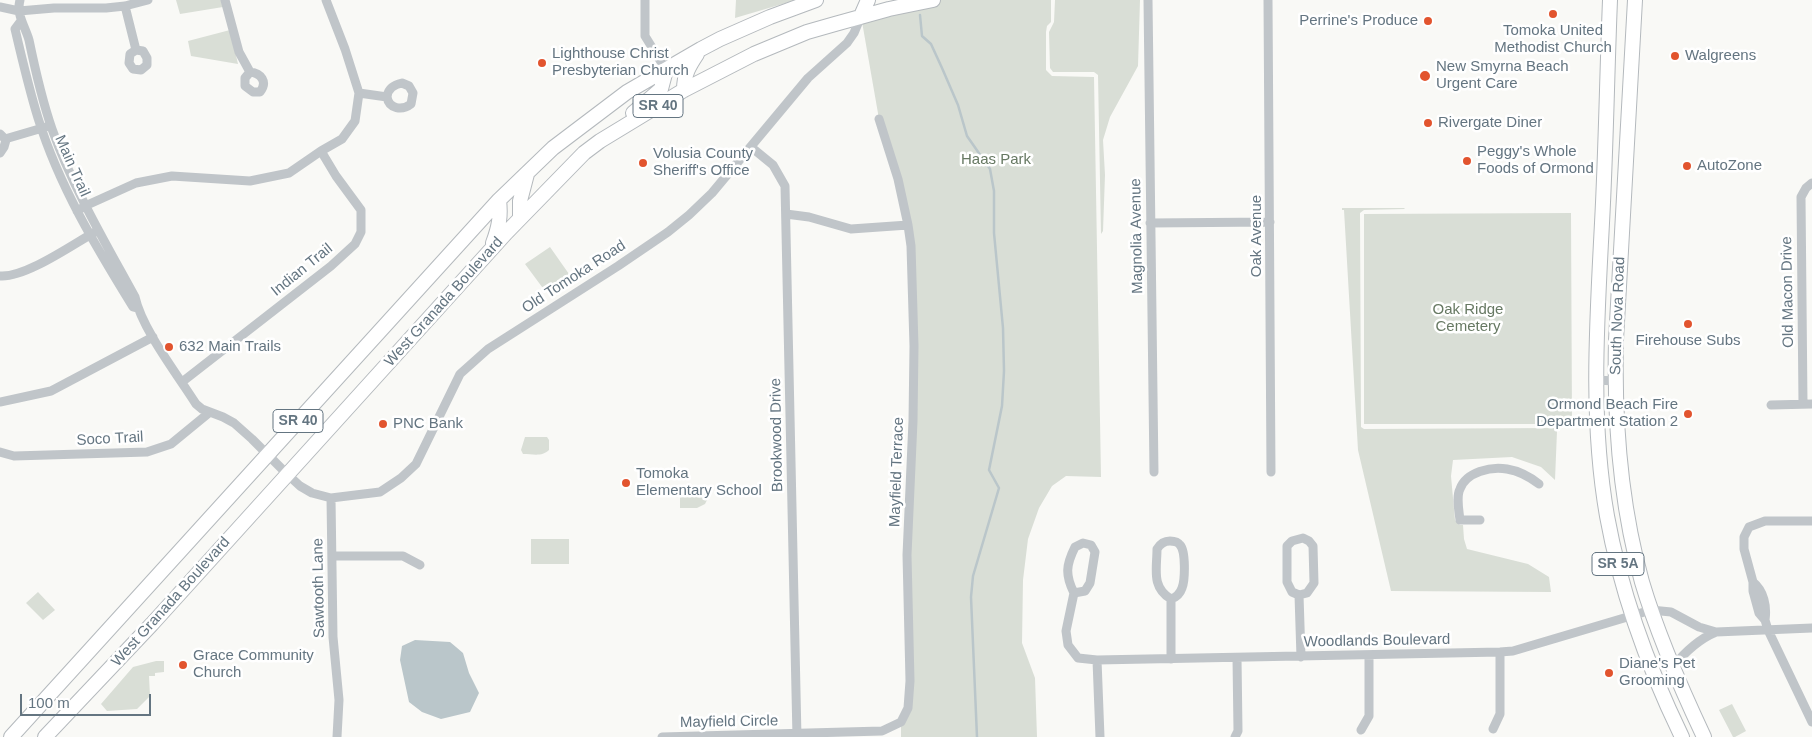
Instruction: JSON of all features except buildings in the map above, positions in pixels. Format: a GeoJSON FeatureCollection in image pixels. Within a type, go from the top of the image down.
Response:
{"type":"FeatureCollection","features":[{"type":"Feature","properties":{"kind":"main road","name":"West Granada Boulevard"},"geometry":{"type":"LineString","coordinates":[[11,737],[266,454],[499,200],[528,171],[572,132],[627,92],[701,49],[744,28],[816,0]]}},
{"type":"Feature","properties":{"kind":"main road"},"geometry":{"type":"LineString","coordinates":[[861,16],[868,0]]}},
{"type":"Feature","properties":{"kind":"main road","name":"West Granada Boulevard"},"geometry":{"type":"LineString","coordinates":[[45,737],[127,651],[490,250],[584,154],[600,141],[729,65],[816,30],[861,16],[933,0]]}},
{"type":"Feature","properties":{"kind":"main road","name":"South Nova Road"},"geometry":{"type":"LineString","coordinates":[[1610,0],[1596,380],[1599,453],[1608,516],[1620,572],[1633,616],[1658,684],[1682,737]]}},
{"type":"Feature","properties":{"kind":"main road","name":"South Nova Road"},"geometry":{"type":"LineString","coordinates":[[1635,0],[1615,381],[1617,438],[1624,497],[1635,554],[1651,610],[1672,668],[1704,737]]}},
{"type":"Feature","properties":{"kind":"main road"},"geometry":{"type":"LineString","coordinates":[[684,90],[684,78],[687,69],[701,49]]}},
{"type":"Feature","properties":{"kind":"main road"},"geometry":{"type":"LineString","coordinates":[[600,141],[661,89],[666,70]]}},
{"type":"Feature","properties":{"kind":"main road"},"geometry":{"type":"LineString","coordinates":[[1605,142],[1616,156],[1624,182]]}},
{"type":"Feature","properties":{"kind":"main road"},"geometry":{"type":"LineString","coordinates":[[520,218],[520,201],[528,171]]}},
{"type":"Feature","properties":{"kind":"main road"},"geometry":{"type":"LineString","coordinates":[[490,250],[499,227],[499,200]]}},
{"type":"Feature","properties":{"kind":"main road"},"geometry":{"type":"LineString","coordinates":[[26,737],[33,714]]}},
{"type":"Feature","properties":{"kind":"street"},"geometry":{"type":"LineString","coordinates":[[0,7],[17,4],[54,8],[126,6],[148,0]]}},
{"type":"Feature","properties":{"kind":"street"},"geometry":{"type":"LineString","coordinates":[[225,0],[239,52],[250,72]]}},
{"type":"Feature","properties":{"kind":"street"},"geometry":{"type":"LineString","coordinates":[[81,208],[136,184],[172,176],[250,181],[289,173],[342,139],[355,121],[359,93],[345,49],[326,0]]}},
{"type":"Feature","properties":{"kind":"street"},"geometry":{"type":"LineString","coordinates":[[645,0],[645,36],[666,70]]}},
{"type":"Feature","properties":{"kind":"street","name":"Magnolia Avenue"},"geometry":{"type":"LineString","coordinates":[[1148,0],[1154,472]]}},
{"type":"Feature","properties":{"kind":"street","name":"Oak Avenue"},"geometry":{"type":"LineString","coordinates":[[1268,0],[1271,472]]}},
{"type":"Feature","properties":{"kind":"street","name":"Main Trail"},"geometry":{"type":"LineString","coordinates":[[17,4],[21,22],[26,28],[51,126],[67,165],[81,208]]}},
{"type":"Feature","properties":{"kind":"street"},"geometry":{"type":"LineString","coordinates":[[126,6],[136,50]]}},
{"type":"Feature","properties":{"kind":"street","name":"Old Tomoka Road"},"geometry":{"type":"LineString","coordinates":[[287,474],[300,486],[312,493],[331,498],[380,492],[401,478],[416,464],[460,374],[488,349],[668,232],[712,193],[808,78],[847,43],[854,33],[861,16]]}},
{"type":"Feature","properties":{"kind":"street","name":"Main Trail"},"geometry":{"type":"LineString","coordinates":[[21,22],[16,29],[26,75],[41,128],[57,169],[94,233],[135,297],[137,308],[153,336],[196,404],[234,423],[252,438],[287,474]]}},
{"type":"Feature","properties":{"kind":"street"},"geometry":{"type":"LineString","coordinates":[[359,93],[387,97]]}},
{"type":"Feature","properties":{"kind":"street","name":"Mayfield Terrace"},"geometry":{"type":"LineString","coordinates":[[797,735],[882,731],[901,722],[908,708],[910,681],[907,556],[914,346],[911,246],[898,178],[878,119]]}},
{"type":"Feature","properties":{"kind":"street"},"geometry":{"type":"LineString","coordinates":[[0,153],[5,145],[2,136],[51,126]]}},
{"type":"Feature","properties":{"kind":"street","name":"Brookwood Drive"},"geometry":{"type":"LineString","coordinates":[[751,147],[773,165],[786,186],[797,735]]}},
{"type":"Feature","properties":{"kind":"street","name":"Indian Trail"},"geometry":{"type":"LineString","coordinates":[[182,382],[331,266],[354,244],[361,232],[361,210],[336,176],[321,151]]}},
{"type":"Feature","properties":{"kind":"street"},"geometry":{"type":"LineString","coordinates":[[57,169],[67,165]]}},
{"type":"Feature","properties":{"kind":"street","name":"Old Macon Drive"},"geometry":{"type":"LineString","coordinates":[[1808,404],[1801,197],[1806,188],[1812,183]]}},
{"type":"Feature","properties":{"kind":"street"},"geometry":{"type":"LineString","coordinates":[[786,214],[810,217],[851,230],[908,225]]}},
{"type":"Feature","properties":{"kind":"street"},"geometry":{"type":"LineString","coordinates":[[1150,223],[1270,222]]}},
{"type":"Feature","properties":{"kind":"street"},"geometry":{"type":"LineString","coordinates":[[0,276],[10,276],[34,267],[94,233]]}},
{"type":"Feature","properties":{"kind":"street"},"geometry":{"type":"LineString","coordinates":[[0,402],[51,391],[153,336]]}},
{"type":"Feature","properties":{"kind":"street"},"geometry":{"type":"LineString","coordinates":[[1596,380],[1615,381]]}},
{"type":"Feature","properties":{"kind":"street"},"geometry":{"type":"LineString","coordinates":[[1771,405],[1808,404]]}},
{"type":"Feature","properties":{"kind":"street","name":"Soco Trail"},"geometry":{"type":"LineString","coordinates":[[0,452],[14,456],[147,452],[171,444],[210,412]]}},
{"type":"Feature","properties":{"kind":"street"},"geometry":{"type":"LineString","coordinates":[[1480,520],[1460,520],[1459,490],[1465,479],[1478,471],[1506,469],[1530,477],[1539,484]]}},
{"type":"Feature","properties":{"kind":"street","name":"Sawtooth Lane"},"geometry":{"type":"LineString","coordinates":[[331,498],[333,637],[339,700],[337,737]]}},
{"type":"Feature","properties":{"kind":"street"},"geometry":{"type":"LineString","coordinates":[[1812,521],[1765,521],[1749,527],[1744,537],[1744,549],[1754,582],[1761,588],[1768,630],[1812,722]]}},
{"type":"Feature","properties":{"kind":"street"},"geometry":{"type":"LineString","coordinates":[[1303,538],[1313,546],[1314,583],[1307,593],[1299,595],[1292,592],[1287,582],[1287,546],[1292,541],[1303,538]]}},
{"type":"Feature","properties":{"kind":"street"},"geometry":{"type":"LineString","coordinates":[[1168,541],[1181,545],[1184,551],[1184,582],[1182,589],[1176,597],[1171,599],[1161,592],[1157,583],[1157,549],[1168,541]]}},
{"type":"Feature","properties":{"kind":"street"},"geometry":{"type":"LineString","coordinates":[[1083,543],[1091,545],[1095,552],[1090,584],[1085,591],[1074,593],[1067,580],[1070,558],[1075,547],[1083,543]]}},
{"type":"Feature","properties":{"kind":"street"},"geometry":{"type":"LineString","coordinates":[[332,556],[403,556],[420,565]]}},
{"type":"Feature","properties":{"kind":"street","name":"Woodlands Boulevard"},"geometry":{"type":"LineString","coordinates":[[1074,593],[1066,631],[1068,645],[1078,658],[1096,660],[1369,656],[1513,651],[1651,610]]}},
{"type":"Feature","properties":{"kind":"street"},"geometry":{"type":"LineString","coordinates":[[1299,595],[1301,657]]}},
{"type":"Feature","properties":{"kind":"street"},"geometry":{"type":"LineString","coordinates":[[1171,599],[1171,659]]}},
{"type":"Feature","properties":{"kind":"street"},"geometry":{"type":"LineString","coordinates":[[1651,610],[1671,612],[1699,627],[1716,632],[1812,628]]}},
{"type":"Feature","properties":{"kind":"street"},"geometry":{"type":"LineString","coordinates":[[1672,668],[1682,656],[1700,641],[1716,632]]}},
{"type":"Feature","properties":{"kind":"street"},"geometry":{"type":"LineString","coordinates":[[1493,729],[1500,714],[1500,652]]}},
{"type":"Feature","properties":{"kind":"street"},"geometry":{"type":"LineString","coordinates":[[1361,730],[1369,716],[1369,656]]}},
{"type":"Feature","properties":{"kind":"street"},"geometry":{"type":"LineString","coordinates":[[1235,737],[1238,731],[1237,658]]}},
{"type":"Feature","properties":{"kind":"street"},"geometry":{"type":"LineString","coordinates":[[1096,660],[1100,737]]}},
{"type":"Feature","properties":{"kind":"street","name":"Mayfield Circle"},"geometry":{"type":"LineString","coordinates":[[662,737],[797,735]]}},
{"type":"Feature","properties":{"kind":"green space"},"geometry":{"type":"Polygon","coordinates":[[[176,0],[221,0],[223,7],[180,14],[176,0]]]}},
{"type":"Feature","properties":{"kind":"green space"},"geometry":{"type":"Polygon","coordinates":[[[736,0],[796,0],[735,18],[736,0]]]}},
{"type":"Feature","properties":{"kind":"green space","name":"Haas Park"},"geometry":{"type":"Polygon","coordinates":[[[933,0],[1051,0],[1051,22],[1047,26],[1046,32],[1046,70],[1052,76],[1094,77],[1101,477],[1066,476],[1052,486],[1039,508],[1028,539],[1023,580],[1022,643],[1035,678],[1037,737],[901,737],[901,722],[908,708],[911,246],[879,119],[861,16],[933,0]]]}},
{"type":"Feature","properties":{"kind":"green space"},"geometry":{"type":"Polygon","coordinates":[[[1055,0],[1140,0],[1138,66],[1110,117],[1103,140],[1105,175],[1103,231],[1101,234],[1098,75],[1094,72],[1053,72],[1050,68],[1049,32],[1054,22],[1055,0]]]}},
{"type":"Feature","properties":{"kind":"green space"},"geometry":{"type":"Polygon","coordinates":[[[230,30],[238,64],[191,56],[188,41],[230,30]]]}},
{"type":"Feature","properties":{"kind":"green space"},"geometry":{"type":"Polygon","coordinates":[[[1342,208],[1405,209],[1364,210],[1360,213],[1361,427],[1364,429],[1555,428],[1557,431],[1555,480],[1541,467],[1512,457],[1453,460],[1451,476],[1455,520],[1460,525],[1463,525],[1467,549],[1528,564],[1549,577],[1551,592],[1391,591],[1358,450],[1344,210],[1342,208]]]}},
{"type":"Feature","properties":{"kind":"green space","name":"Oak Ridge Cemetery"},"geometry":{"type":"Polygon","coordinates":[[[1571,213],[1572,424],[1364,424],[1364,214],[1571,213]]]}},
{"type":"Feature","properties":{"kind":"green space"},"geometry":{"type":"Polygon","coordinates":[[[550,247],[569,274],[545,291],[525,264],[550,247]]]}},
{"type":"Feature","properties":{"kind":"green space"},"geometry":{"type":"Polygon","coordinates":[[[525,437],[547,437],[549,440],[549,450],[540,454],[523,454],[521,450],[525,437]]]}},
{"type":"Feature","properties":{"kind":"green space"},"geometry":{"type":"Polygon","coordinates":[[[680,490],[705,490],[707,500],[705,504],[697,508],[680,508],[680,490]]]}},
{"type":"Feature","properties":{"kind":"green space"},"geometry":{"type":"Polygon","coordinates":[[[531,539],[569,539],[569,564],[531,564],[531,539]]]}},
{"type":"Feature","properties":{"kind":"green space"},"geometry":{"type":"Polygon","coordinates":[[[38,592],[55,610],[43,620],[26,603],[38,592]]]}},
{"type":"Feature","properties":{"kind":"green space"},"geometry":{"type":"Polygon","coordinates":[[[156,661],[164,661],[164,672],[155,673],[155,676],[149,676],[150,696],[137,709],[107,711],[101,704],[133,667],[156,661]]]}},
{"type":"Feature","properties":{"kind":"green space"},"geometry":{"type":"Polygon","coordinates":[[[1732,704],[1746,731],[1735,737],[1733,737],[1719,710],[1732,704]]]}},
{"type":"Feature","properties":{"kind":"shaded area"},"geometry":{"type":"Polygon","coordinates":[[[415,640],[450,642],[463,653],[469,673],[479,693],[470,712],[441,719],[422,712],[409,702],[400,660],[402,646],[415,640]]]}},
{"type":"Feature","properties":{"kind":"waterway"},"geometry":{"type":"LineString","coordinates":[[920,15],[922,36],[931,44],[942,68],[958,105],[967,136],[990,169],[994,191],[994,233],[1003,328],[1004,371],[1002,406],[989,470],[999,488],[973,576],[971,597],[977,737]]}},
{"type":"Feature","properties":{"kind":"place","name":"Tomoka United Methodist Church"},"geometry":{"type":"Point","coordinates":[1553,14]}},
{"type":"Feature","properties":{"kind":"place","name":"Perrine's Produce"},"geometry":{"type":"Point","coordinates":[1428,21]}},
{"type":"Feature","properties":{"kind":"place","name":"Walgreens"},"geometry":{"type":"Point","coordinates":[1675,56]}},
{"type":"Feature","properties":{"kind":"place","name":"Lighthouse Christ Presbyterian Church"},"geometry":{"type":"Point","coordinates":[542,63]}},
{"type":"Feature","properties":{"kind":"place","name":"New Smyrna Beach Urgent Care"},"geometry":{"type":"Point","coordinates":[1425,76]}},
{"type":"Feature","properties":{"kind":"place","name":"Rivergate Diner"},"geometry":{"type":"Point","coordinates":[1428,123]}},
{"type":"Feature","properties":{"kind":"place","name":"Peggy's Whole Foods of Ormond"},"geometry":{"type":"Point","coordinates":[1467,161]}},
{"type":"Feature","properties":{"kind":"place","name":"Volusia County Sheriff's Office"},"geometry":{"type":"Point","coordinates":[643,163]}},
{"type":"Feature","properties":{"kind":"place","name":"AutoZone"},"geometry":{"type":"Point","coordinates":[1687,166]}},
{"type":"Feature","properties":{"kind":"place","name":"Firehouse Subs"},"geometry":{"type":"Point","coordinates":[1688,324]}},
{"type":"Feature","properties":{"kind":"place","name":"632 Main Trails"},"geometry":{"type":"Point","coordinates":[169,347]}},
{"type":"Feature","properties":{"kind":"place","name":"Ormond Beach Fire Department Station 2"},"geometry":{"type":"Point","coordinates":[1688,414]}},
{"type":"Feature","properties":{"kind":"place","name":"PNC Bank"},"geometry":{"type":"Point","coordinates":[383,424]}},
{"type":"Feature","properties":{"kind":"place","name":"Tomoka Elementary School"},"geometry":{"type":"Point","coordinates":[626,483]}},
{"type":"Feature","properties":{"kind":"place","name":"Grace Community Church"},"geometry":{"type":"Point","coordinates":[183,665]}},
{"type":"Feature","properties":{"kind":"place","name":"Diane's Pet Grooming"},"geometry":{"type":"Point","coordinates":[1609,673]}}]}
